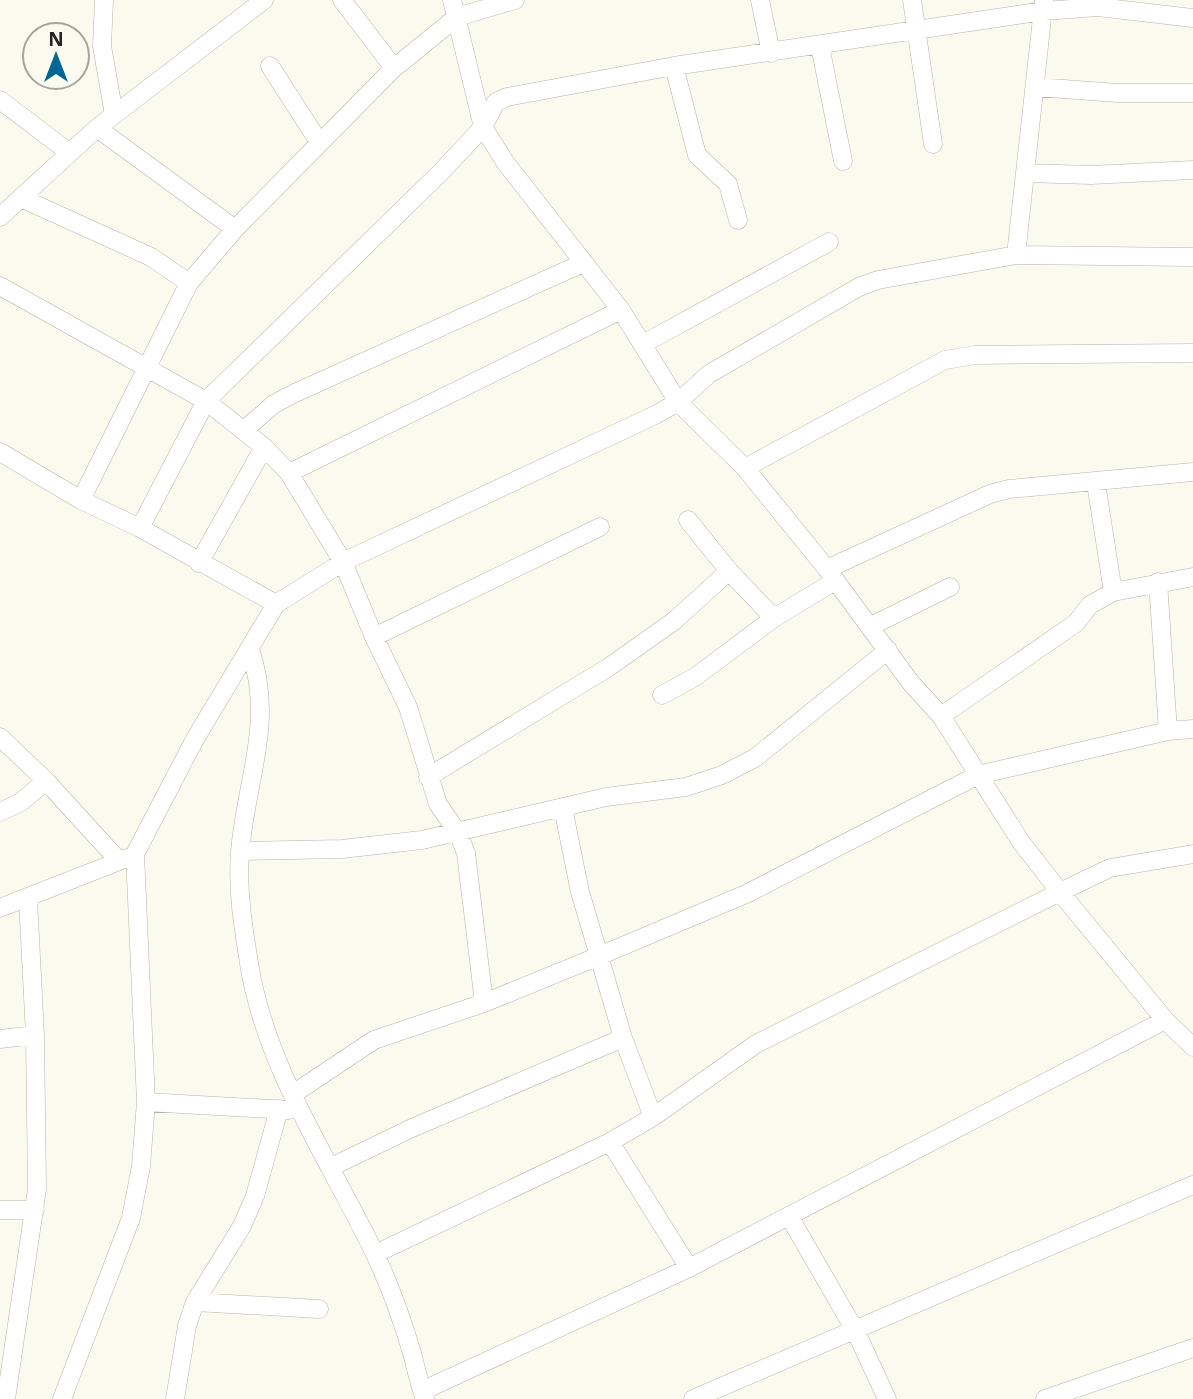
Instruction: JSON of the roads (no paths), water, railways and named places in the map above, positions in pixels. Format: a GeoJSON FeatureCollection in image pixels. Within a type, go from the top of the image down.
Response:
{"type":"FeatureCollection","features":[{"type":"Feature","properties":{"kind":"street"},"geometry":{"type":"LineString","coordinates":[[104,0],[102,46],[114,115]]}},
{"type":"Feature","properties":{"kind":"street"},"geometry":{"type":"LineString","coordinates":[[0,217],[97,128],[264,0]]}},
{"type":"Feature","properties":{"kind":"street"},"geometry":{"type":"LineString","coordinates":[[342,0],[394,68]]}},
{"type":"Feature","properties":{"kind":"street"},"geometry":{"type":"LineString","coordinates":[[81,500],[189,282],[235,229],[319,142],[454,9],[514,0]]}},
{"type":"Feature","properties":{"kind":"street"},"geometry":{"type":"LineString","coordinates":[[760,0],[771,53]]}},
{"type":"Feature","properties":{"kind":"street"},"geometry":{"type":"LineString","coordinates":[[912,0],[933,144]]}},
{"type":"Feature","properties":{"kind":"street"},"geometry":{"type":"LineString","coordinates":[[1016,255],[1044,5]]}},
{"type":"Feature","properties":{"kind":"street"},"geometry":{"type":"LineString","coordinates":[[140,528],[206,401],[442,172],[483,127],[496,102],[507,97],[674,66],[820,46],[1044,5],[1098,7],[1193,18]]}},
{"type":"Feature","properties":{"kind":"street"},"geometry":{"type":"LineString","coordinates":[[454,9],[483,127],[511,171],[621,310],[678,402],[745,468],[871,626],[911,683],[941,716],[1020,842],[1165,1020],[1193,1047]]}},
{"type":"Feature","properties":{"kind":"street"},"geometry":{"type":"LineString","coordinates":[[820,46],[843,161]]}},
{"type":"Feature","properties":{"kind":"street"},"geometry":{"type":"LineString","coordinates":[[270,66],[319,142]]}},
{"type":"Feature","properties":{"kind":"street"},"geometry":{"type":"LineString","coordinates":[[674,66],[697,155],[729,184],[738,220]]}},
{"type":"Feature","properties":{"kind":"street"},"geometry":{"type":"LineString","coordinates":[[1036,87],[1118,93],[1193,93]]}},
{"type":"Feature","properties":{"kind":"street"},"geometry":{"type":"LineString","coordinates":[[0,100],[70,153]]}},
{"type":"Feature","properties":{"kind":"street"},"geometry":{"type":"LineString","coordinates":[[97,128],[235,229]]}},
{"type":"Feature","properties":{"kind":"street"},"geometry":{"type":"LineString","coordinates":[[1026,173],[1091,175],[1193,170]]}},
{"type":"Feature","properties":{"kind":"street"},"geometry":{"type":"LineString","coordinates":[[21,198],[151,257],[189,282]]}},
{"type":"Feature","properties":{"kind":"street"},"geometry":{"type":"LineString","coordinates":[[643,344],[829,242]]}},
{"type":"Feature","properties":{"kind":"street"},"geometry":{"type":"LineString","coordinates":[[62,1399],[131,1219],[141,1166],[146,1102],[127,858],[276,604],[343,562],[678,402],[709,374],[859,287],[878,280],[1016,255],[1193,257]]}},
{"type":"Feature","properties":{"kind":"street"},"geometry":{"type":"LineString","coordinates":[[244,430],[274,404],[295,393],[583,263]]}},
{"type":"Feature","properties":{"kind":"street"},"geometry":{"type":"LineString","coordinates":[[2,294],[147,366],[206,401],[264,447],[289,473],[343,562],[374,637],[408,707],[438,804],[458,833],[469,863],[484,1003]]}},
{"type":"Feature","properties":{"kind":"street"},"geometry":{"type":"LineString","coordinates":[[289,473],[621,310]]}},
{"type":"Feature","properties":{"kind":"street"},"geometry":{"type":"LineString","coordinates":[[745,468],[945,360],[975,355],[1193,353]]}},
{"type":"Feature","properties":{"kind":"street"},"geometry":{"type":"LineString","coordinates":[[199,563],[264,447]]}},
{"type":"Feature","properties":{"kind":"street"},"geometry":{"type":"LineString","coordinates":[[0,452],[81,500],[140,528],[276,604]]}},
{"type":"Feature","properties":{"kind":"street"},"geometry":{"type":"LineString","coordinates":[[662,695],[695,677],[831,575],[990,494],[1009,489],[1193,472]]}},
{"type":"Feature","properties":{"kind":"street"},"geometry":{"type":"LineString","coordinates":[[1096,483],[1113,592]]}},
{"type":"Feature","properties":{"kind":"street"},"geometry":{"type":"LineString","coordinates":[[688,520],[729,571],[774,618]]}},
{"type":"Feature","properties":{"kind":"street"},"geometry":{"type":"LineString","coordinates":[[374,637],[600,527]]}},
{"type":"Feature","properties":{"kind":"street"},"geometry":{"type":"LineString","coordinates":[[428,777],[609,667],[674,621],[729,571]]}},
{"type":"Feature","properties":{"kind":"street"},"geometry":{"type":"LineString","coordinates":[[941,716],[1076,623],[1090,605],[1113,592],[1193,577]]}},
{"type":"Feature","properties":{"kind":"street"},"geometry":{"type":"LineString","coordinates":[[1158,582],[1168,731]]}},
{"type":"Feature","properties":{"kind":"street"},"geometry":{"type":"LineString","coordinates":[[871,626],[950,587]]}},
{"type":"Feature","properties":{"kind":"street"},"geometry":{"type":"LineString","coordinates":[[250,649],[258,672],[262,706],[260,736],[240,851],[239,891],[249,967],[267,1028],[292,1094],[375,1255],[397,1305],[423,1395],[688,1268],[1165,1020]]}},
{"type":"Feature","properties":{"kind":"street"},"geometry":{"type":"LineString","coordinates":[[240,851],[342,849],[458,833],[606,797],[687,786],[722,775],[755,758],[888,650]]}},
{"type":"Feature","properties":{"kind":"street"},"geometry":{"type":"LineString","coordinates":[[292,1094],[374,1040],[484,1003],[746,894],[978,775],[1168,731],[1193,729]]}},
{"type":"Feature","properties":{"kind":"street"},"geometry":{"type":"LineString","coordinates":[[0,737],[127,858]]}},
{"type":"Feature","properties":{"kind":"street"},"geometry":{"type":"LineString","coordinates":[[0,812],[21,802],[46,781]]}},
{"type":"Feature","properties":{"kind":"street"},"geometry":{"type":"LineString","coordinates":[[563,808],[580,892],[598,956],[623,1038],[653,1117]]}},
{"type":"Feature","properties":{"kind":"street"},"geometry":{"type":"LineString","coordinates":[[375,1255],[610,1142],[653,1117],[756,1044],[1060,892],[1110,869],[1193,854]]}},
{"type":"Feature","properties":{"kind":"street"},"geometry":{"type":"LineString","coordinates":[[0,908],[127,858]]}},
{"type":"Feature","properties":{"kind":"street"},"geometry":{"type":"LineString","coordinates":[[6,1399],[37,1189],[35,1035],[28,899]]}},
{"type":"Feature","properties":{"kind":"street"},"geometry":{"type":"LineString","coordinates":[[0,1039],[35,1035]]}},
{"type":"Feature","properties":{"kind":"street"},"geometry":{"type":"LineString","coordinates":[[331,1167],[412,1128],[623,1038]]}},
{"type":"Feature","properties":{"kind":"street"},"geometry":{"type":"LineString","coordinates":[[146,1102],[302,1111]]}},
{"type":"Feature","properties":{"kind":"street"},"geometry":{"type":"LineString","coordinates":[[175,1399],[187,1326],[195,1302],[251,1206],[279,1109]]}},
{"type":"Feature","properties":{"kind":"street"},"geometry":{"type":"LineString","coordinates":[[610,1142],[688,1268]]}},
{"type":"Feature","properties":{"kind":"street"},"geometry":{"type":"LineString","coordinates":[[693,1399],[856,1332],[1193,1185]]}},
{"type":"Feature","properties":{"kind":"street"},"geometry":{"type":"LineString","coordinates":[[0,1210],[35,1210]]}},
{"type":"Feature","properties":{"kind":"street"},"geometry":{"type":"LineString","coordinates":[[789,1216],[856,1332],[887,1399]]}},
{"type":"Feature","properties":{"kind":"street"},"geometry":{"type":"LineString","coordinates":[[195,1302],[319,1309]]}},
{"type":"Feature","properties":{"kind":"street"},"geometry":{"type":"LineString","coordinates":[[1045,1399],[1193,1348]]}}]}
